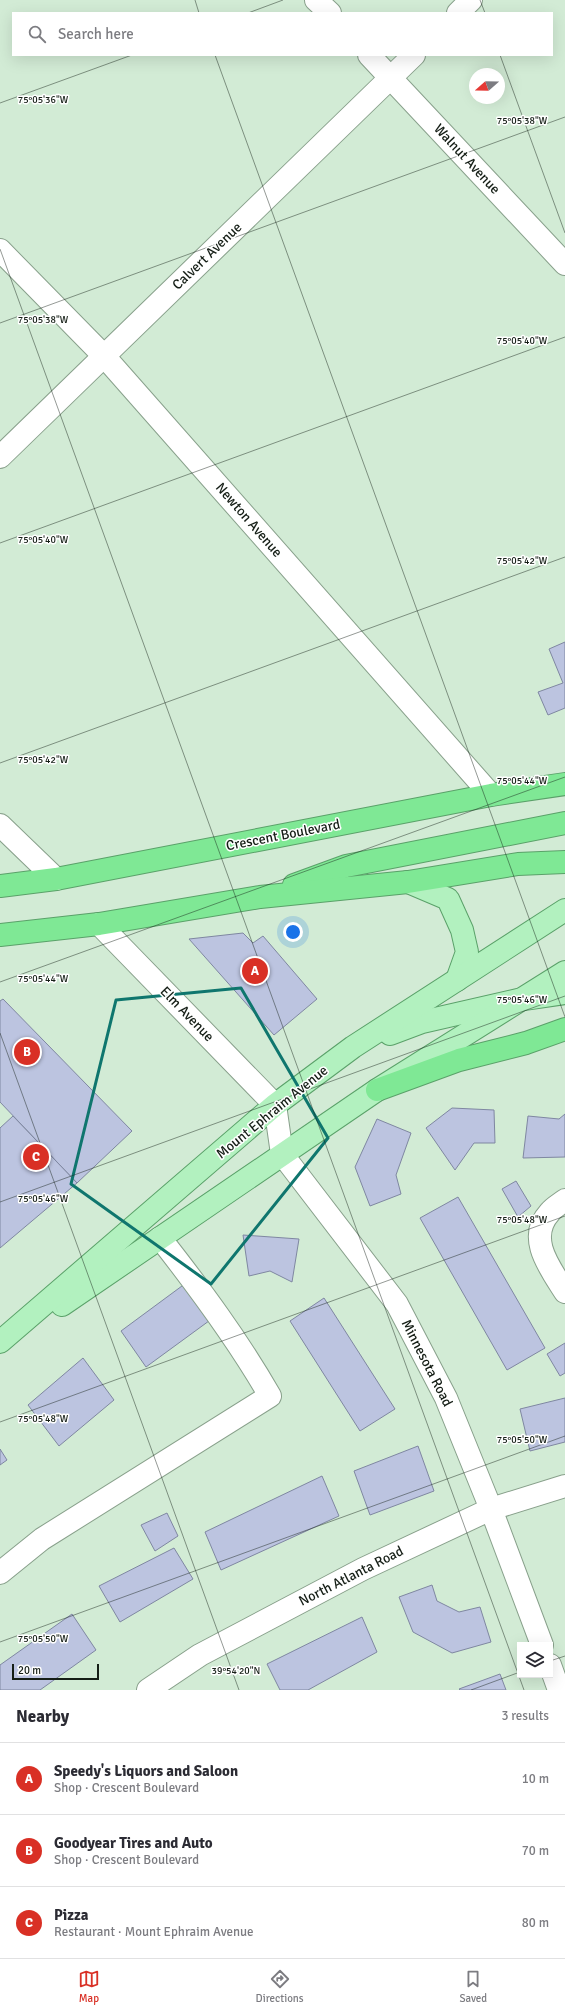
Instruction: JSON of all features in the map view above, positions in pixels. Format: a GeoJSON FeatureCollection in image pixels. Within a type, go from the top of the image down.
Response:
{"type":"FeatureCollection","features":[{"type":"Feature","properties":{"kind":"highway","name":"Crescent Boulevard"},"geometry":{"type":"LineString","coordinates":[[0,886],[56,879],[491,795],[565,784]]}},
{"type":"Feature","properties":{"kind":"highway"},"geometry":{"type":"LineString","coordinates":[[260,897],[346,866],[565,824]]}},
{"type":"Feature","properties":{"kind":"highway"},"geometry":{"type":"LineString","coordinates":[[0,935],[99,924],[260,897],[408,882],[518,864],[565,862]]}},
{"type":"Feature","properties":{"kind":"highway"},"geometry":{"type":"LineString","coordinates":[[377,1090],[460,1060],[526,1043],[565,1028]]}},
{"type":"Feature","properties":{"kind":"main road"},"geometry":{"type":"LineString","coordinates":[[408,882],[448,899],[462,930],[467,952],[457,980]]}},
{"type":"Feature","properties":{"kind":"main road","name":"Mount Ephraim Avenue"},"geometry":{"type":"LineString","coordinates":[[0,1342],[275,1106],[353,1047],[565,910]]}},
{"type":"Feature","properties":{"kind":"main road"},"geometry":{"type":"LineString","coordinates":[[0,1347],[377,1090],[518,1000],[565,972]]}},
{"type":"Feature","properties":{"kind":"main road"},"geometry":{"type":"LineString","coordinates":[[353,1047],[422,1022],[518,1000],[565,993]]}},
{"type":"Feature","properties":{"kind":"street"},"geometry":{"type":"LineString","coordinates":[[316,0],[329,12]]}},
{"type":"Feature","properties":{"kind":"street"},"geometry":{"type":"LineString","coordinates":[[459,12],[471,0]]}},
{"type":"Feature","properties":{"kind":"street","name":"Walnut Avenue"},"geometry":{"type":"LineString","coordinates":[[371,56],[565,264]]}},
{"type":"Feature","properties":{"kind":"street","name":"Calvert Avenue"},"geometry":{"type":"LineString","coordinates":[[0,457],[413,56]]}},
{"type":"Feature","properties":{"kind":"street","name":"Newton Avenue"},"geometry":{"type":"LineString","coordinates":[[0,250],[104,356],[491,795]]}},
{"type":"Feature","properties":{"kind":"street"},"geometry":{"type":"LineString","coordinates":[[0,825],[56,879]]}},
{"type":"Feature","properties":{"kind":"street","name":"Elm Avenue"},"geometry":{"type":"LineString","coordinates":[[99,924],[275,1106]]}},
{"type":"Feature","properties":{"kind":"street","name":"Minnesota Road"},"geometry":{"type":"LineString","coordinates":[[275,1106],[282,1154],[397,1304],[446,1398],[491,1508],[541,1642]]}},
{"type":"Feature","properties":{"kind":"street"},"geometry":{"type":"LineString","coordinates":[[565,1200],[550,1212],[541,1227],[540,1244],[546,1261],[565,1292]]}},
{"type":"Feature","properties":{"kind":"street"},"geometry":{"type":"LineString","coordinates":[[0,1573],[42,1538],[270,1396],[248,1357],[203,1292],[160,1238]]}},
{"type":"Feature","properties":{"kind":"street","name":"North Atlanta Road"},"geometry":{"type":"LineString","coordinates":[[148,1690],[200,1655],[363,1569],[491,1508],[565,1486]]}},
{"type":"Feature","properties":{"kind":"street"},"geometry":{"type":"LineString","coordinates":[[553,1672],[560,1690]]}},
{"type":"Feature","properties":{"kind":"highlighted area"},"geometry":{"type":"Polygon","coordinates":[[[241,988],[328,1138],[211,1284],[71,1184],[116,1000],[241,988]]]}},
{"type":"Feature","properties":{"kind":"building"},"geometry":{"type":"Polygon","coordinates":[[[565,642],[565,708],[548,715],[538,692],[563,683],[549,649],[565,642]]]}},
{"type":"Feature","properties":{"kind":"building"},"geometry":{"type":"Polygon","coordinates":[[[243,933],[253,943],[263,936],[317,999],[274,1035],[189,939],[243,933]]]}},
{"type":"Feature","properties":{"kind":"building"},"geometry":{"type":"Polygon","coordinates":[[[3,999],[132,1131],[77,1183],[0,1102],[0,1001],[3,999]]]}},
{"type":"Feature","properties":{"kind":"building"},"geometry":{"type":"Polygon","coordinates":[[[452,1108],[494,1110],[495,1143],[474,1143],[455,1170],[426,1128],[452,1108]]]}},
{"type":"Feature","properties":{"kind":"building"},"geometry":{"type":"Polygon","coordinates":[[[565,1114],[565,1157],[523,1158],[528,1116],[559,1119],[565,1114]]]}},
{"type":"Feature","properties":{"kind":"building"},"geometry":{"type":"Polygon","coordinates":[[[13,1116],[77,1183],[0,1248],[0,1128],[13,1116]]]}},
{"type":"Feature","properties":{"kind":"building"},"geometry":{"type":"Polygon","coordinates":[[[377,1119],[411,1133],[396,1175],[401,1194],[370,1206],[355,1167],[377,1119]]]}},
{"type":"Feature","properties":{"kind":"building"},"geometry":{"type":"Polygon","coordinates":[[[516,1181],[531,1206],[518,1217],[502,1189],[516,1181]]]}},
{"type":"Feature","properties":{"kind":"building"},"geometry":{"type":"Polygon","coordinates":[[[458,1197],[545,1348],[507,1370],[420,1218],[458,1197]]]}},
{"type":"Feature","properties":{"kind":"building"},"geometry":{"type":"Polygon","coordinates":[[[243,1235],[299,1239],[292,1282],[270,1271],[249,1276],[243,1235]]]}},
{"type":"Feature","properties":{"kind":"building"},"geometry":{"type":"Polygon","coordinates":[[[186,1283],[213,1318],[146,1367],[121,1331],[186,1283]]]}},
{"type":"Feature","properties":{"kind":"building"},"geometry":{"type":"Polygon","coordinates":[[[324,1298],[395,1409],[360,1431],[290,1321],[324,1298]]]}},
{"type":"Feature","properties":{"kind":"building"},"geometry":{"type":"Polygon","coordinates":[[[565,1343],[565,1373],[560,1376],[547,1354],[565,1343]]]}},
{"type":"Feature","properties":{"kind":"building"},"geometry":{"type":"Polygon","coordinates":[[[83,1358],[114,1400],[59,1446],[28,1405],[83,1358]]]}},
{"type":"Feature","properties":{"kind":"building"},"geometry":{"type":"Polygon","coordinates":[[[565,1398],[565,1442],[530,1451],[520,1409],[565,1398]]]}},
{"type":"Feature","properties":{"kind":"building"},"geometry":{"type":"Polygon","coordinates":[[[418,1446],[434,1491],[370,1515],[354,1471],[418,1446]]]}},
{"type":"Feature","properties":{"kind":"building"},"geometry":{"type":"Polygon","coordinates":[[[0,1449],[7,1460],[0,1465],[0,1449]]]}},
{"type":"Feature","properties":{"kind":"building"},"geometry":{"type":"Polygon","coordinates":[[[322,1476],[339,1516],[221,1570],[205,1532],[322,1476]]]}},
{"type":"Feature","properties":{"kind":"building"},"geometry":{"type":"Polygon","coordinates":[[[167,1513],[178,1536],[155,1551],[141,1525],[167,1513]]]}},
{"type":"Feature","properties":{"kind":"building"},"geometry":{"type":"Polygon","coordinates":[[[174,1548],[193,1579],[120,1622],[99,1586],[174,1548]]]}},
{"type":"Feature","properties":{"kind":"building"},"geometry":{"type":"Polygon","coordinates":[[[432,1585],[437,1601],[459,1612],[480,1607],[491,1642],[452,1653],[413,1632],[399,1597],[432,1585]]]}},
{"type":"Feature","properties":{"kind":"building"},"geometry":{"type":"Polygon","coordinates":[[[72,1614],[96,1650],[40,1690],[0,1690],[0,1665],[72,1614]]]}},
{"type":"Feature","properties":{"kind":"building"},"geometry":{"type":"Polygon","coordinates":[[[362,1617],[377,1652],[308,1690],[280,1690],[267,1664],[362,1617]]]}},
{"type":"Feature","properties":{"kind":"building"},"geometry":{"type":"Polygon","coordinates":[[[500,1674],[506,1690],[459,1689],[500,1674]]]}},
{"type":"Feature","properties":{"kind":"place","name":"Speedy's Liquors and Saloon"},"geometry":{"type":"Point","coordinates":[255,971]}},
{"type":"Feature","properties":{"kind":"place","name":"Goodyear Tires and Auto"},"geometry":{"type":"Point","coordinates":[27,1052]}},
{"type":"Feature","properties":{"kind":"place","name":"Pizza"},"geometry":{"type":"Point","coordinates":[36,1157]}}]}
